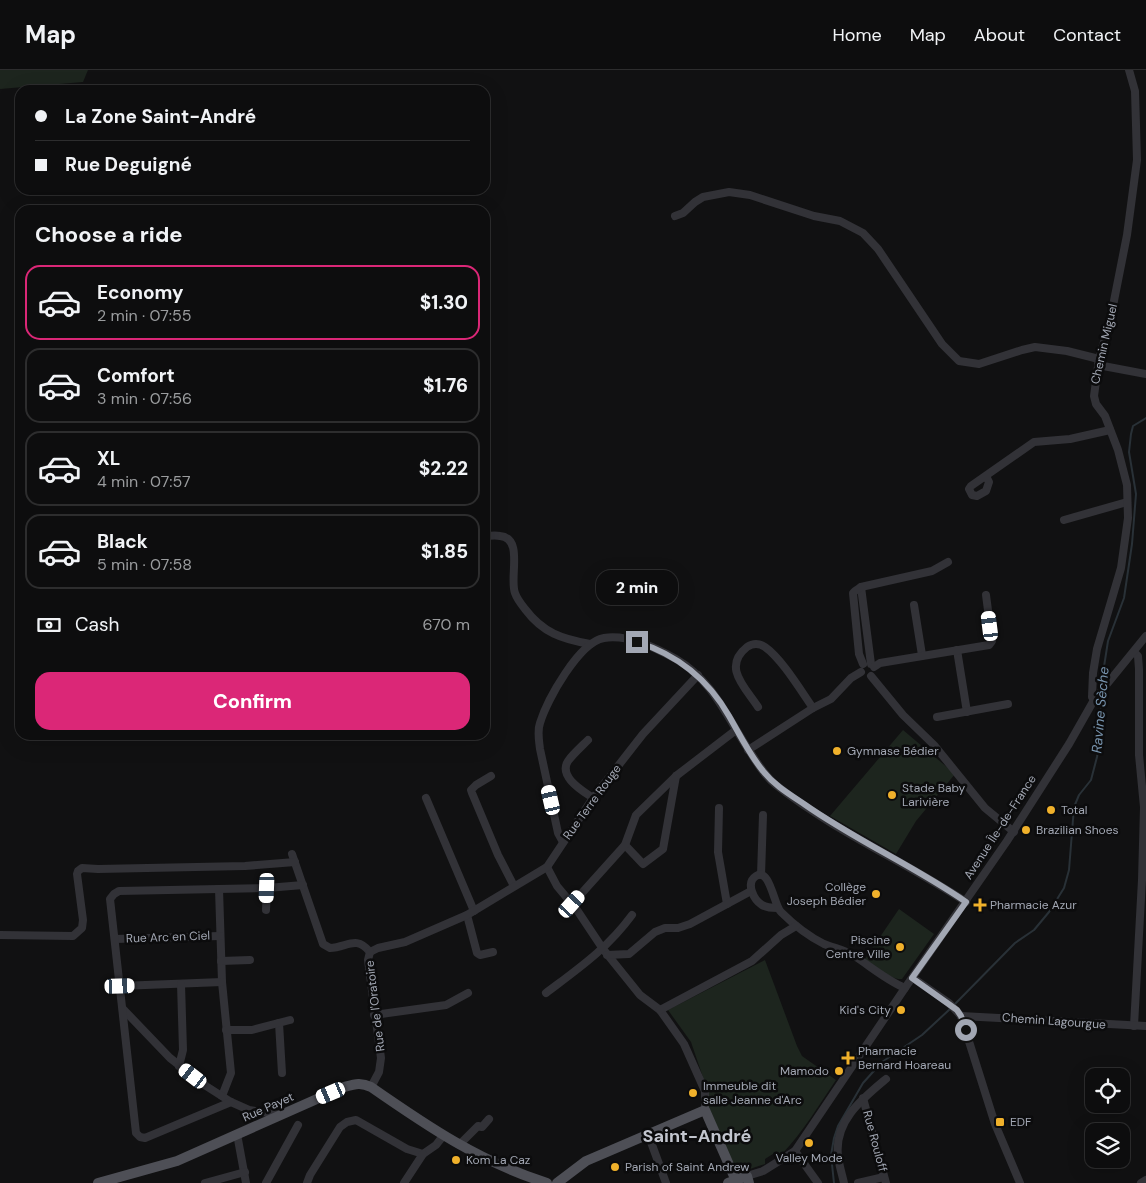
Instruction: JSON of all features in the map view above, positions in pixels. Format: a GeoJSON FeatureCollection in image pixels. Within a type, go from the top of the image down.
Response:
{"type":"FeatureCollection","features":[{"type":"Feature","properties":{"kind":"main road","name":"Rue Payet"},"geometry":{"type":"LineString","coordinates":[[98,1183],[176,1161],[344,1087],[358,1083],[371,1087]]}},
{"type":"Feature","properties":{"kind":"main road"},"geometry":{"type":"LineString","coordinates":[[371,1087],[443,1136],[490,1161],[546,1183]]}},
{"type":"Feature","properties":{"kind":"main road"},"geometry":{"type":"LineString","coordinates":[[556,1183],[586,1161],[705,1110],[733,1182]]}},
{"type":"Feature","properties":{"kind":"main road","name":"Avenue Île-de-France"},"geometry":{"type":"LineString","coordinates":[[733,1182],[748,1180]]}},
{"type":"Feature","properties":{"kind":"street","name":"Chemin Miguel"},"geometry":{"type":"LineString","coordinates":[[1096,697],[1092,697],[1097,649],[1120,568],[1128,518],[1127,485],[1118,450],[1094,396],[1099,362],[1110,321],[1127,235],[1137,160],[1135,92],[1129,70]]}},
{"type":"Feature","properties":{"kind":"street"},"geometry":{"type":"LineString","coordinates":[[675,216],[683,213],[704,197],[730,192],[750,196],[814,216],[840,221],[863,233],[878,249],[942,344],[959,361],[979,364],[1035,347],[1067,351],[1099,362],[1146,374]]}},
{"type":"Feature","properties":{"kind":"street"},"geometry":{"type":"LineString","coordinates":[[986,476],[1034,442],[1070,439],[1110,430]]}},
{"type":"Feature","properties":{"kind":"street"},"geometry":{"type":"LineString","coordinates":[[1064,520],[1127,502]]}},
{"type":"Feature","properties":{"kind":"street"},"geometry":{"type":"LineString","coordinates":[[490,536],[502,536],[512,542],[515,559],[512,580],[515,593],[534,622],[552,634],[572,641],[590,644]]}},
{"type":"Feature","properties":{"kind":"street"},"geometry":{"type":"LineString","coordinates":[[948,562],[932,571],[861,588],[867,667],[865,676],[871,676],[903,715],[946,759],[985,808],[1014,832]]}},
{"type":"Feature","properties":{"kind":"street"},"geometry":{"type":"LineString","coordinates":[[748,750],[813,708],[831,699],[851,678],[867,667],[922,655],[986,646],[991,643],[986,595]]}},
{"type":"Feature","properties":{"kind":"street"},"geometry":{"type":"LineString","coordinates":[[914,605],[922,655]]}},
{"type":"Feature","properties":{"kind":"street","name":"Avenue Île-de-France"},"geometry":{"type":"LineString","coordinates":[[748,1180],[795,1151],[905,988],[1014,832],[1096,697],[1146,636]]}},
{"type":"Feature","properties":{"kind":"street"},"geometry":{"type":"LineString","coordinates":[[563,842],[558,833],[540,749],[539,724],[548,703],[572,663],[583,650],[590,644],[604,638],[625,638],[650,646],[676,659],[698,674],[713,692],[748,750],[775,784],[821,816],[966,902]]}},
{"type":"Feature","properties":{"kind":"street"},"geometry":{"type":"LineString","coordinates":[[758,707],[736,672],[735,664],[742,652],[754,644],[762,645],[770,650],[813,708]]}},
{"type":"Feature","properties":{"kind":"street"},"geometry":{"type":"LineString","coordinates":[[958,650],[967,712]]}},
{"type":"Feature","properties":{"kind":"street"},"geometry":{"type":"LineString","coordinates":[[1134,652],[1138,656],[1139,670],[1144,807],[1134,1026]]}},
{"type":"Feature","properties":{"kind":"street"},"geometry":{"type":"LineString","coordinates":[[1128,659],[1139,670]]}},
{"type":"Feature","properties":{"kind":"street","name":"Rue Terre Rouge"},"geometry":{"type":"LineString","coordinates":[[370,952],[405,942],[470,913],[547,867],[593,798],[643,734],[698,674]]}},
{"type":"Feature","properties":{"kind":"street"},"geometry":{"type":"LineString","coordinates":[[937,717],[1008,704]]}},
{"type":"Feature","properties":{"kind":"street"},"geometry":{"type":"LineString","coordinates":[[572,904],[625,845],[636,815],[676,776],[736,730]]}},
{"type":"Feature","properties":{"kind":"street"},"geometry":{"type":"LineString","coordinates":[[588,740],[568,761],[566,772],[570,780],[593,798]]}},
{"type":"Feature","properties":{"kind":"street"},"geometry":{"type":"LineString","coordinates":[[491,776],[476,784],[471,790],[498,855],[514,886]]}},
{"type":"Feature","properties":{"kind":"street"},"geometry":{"type":"LineString","coordinates":[[625,845],[643,864],[663,849],[676,776]]}},
{"type":"Feature","properties":{"kind":"street"},"geometry":{"type":"LineString","coordinates":[[426,798],[470,913],[477,952],[480,954],[493,952]]}},
{"type":"Feature","properties":{"kind":"street"},"geometry":{"type":"LineString","coordinates":[[719,808],[718,852],[727,904]]}},
{"type":"Feature","properties":{"kind":"street"},"geometry":{"type":"LineString","coordinates":[[761,875],[763,815]]}},
{"type":"Feature","properties":{"kind":"street","name":"Rue de l'Oratoire"},"geometry":{"type":"LineString","coordinates":[[292,854],[323,944],[330,948],[355,942],[365,946],[370,952],[368,960],[380,1058],[380,1066],[371,1087]]}},
{"type":"Feature","properties":{"kind":"street"},"geometry":{"type":"LineString","coordinates":[[0,935],[73,936],[79,932],[83,920],[77,874],[82,868],[206,867],[295,862]]}},
{"type":"Feature","properties":{"kind":"street"},"geometry":{"type":"LineString","coordinates":[[547,867],[557,886],[572,904],[605,952],[640,995],[660,1010],[684,1044],[705,1091],[705,1110]]}},
{"type":"Feature","properties":{"kind":"street"},"geometry":{"type":"LineString","coordinates":[[777,908],[763,906],[755,898],[751,885],[757,875],[768,879],[777,908],[796,926],[818,941],[853,956],[866,966],[905,988]]}},
{"type":"Feature","properties":{"kind":"street","name":"Rue Arc en Ciel"},"geometry":{"type":"LineString","coordinates":[[231,1102],[145,1138],[140,1137],[136,1133],[110,899],[120,891],[267,888],[303,885]]}},
{"type":"Feature","properties":{"kind":"street","name":"Rue Arc en Ciel"},"geometry":{"type":"LineString","coordinates":[[219,888],[222,982],[231,1073],[222,1096]]}},
{"type":"Feature","properties":{"kind":"street"},"geometry":{"type":"LineString","coordinates":[[266,910],[267,888]]}},
{"type":"Feature","properties":{"kind":"street"},"geometry":{"type":"LineString","coordinates":[[605,952],[629,954],[655,932],[665,928],[684,926],[752,891]]}},
{"type":"Feature","properties":{"kind":"street"},"geometry":{"type":"LineString","coordinates":[[546,993],[605,952],[632,915]]}},
{"type":"Feature","properties":{"kind":"street"},"geometry":{"type":"LineString","coordinates":[[660,1010],[752,961],[781,935],[796,926]]}},
{"type":"Feature","properties":{"kind":"street","name":"Rue Arc en Ciel"},"geometry":{"type":"LineString","coordinates":[[115,939],[220,936]]}},
{"type":"Feature","properties":{"kind":"street"},"geometry":{"type":"LineString","coordinates":[[221,961],[250,960]]}},
{"type":"Feature","properties":{"kind":"street"},"geometry":{"type":"LineString","coordinates":[[912,978],[949,1003],[959,1013],[995,1124],[1020,1183]]}},
{"type":"Feature","properties":{"kind":"street"},"geometry":{"type":"LineString","coordinates":[[120,986],[222,982]]}},
{"type":"Feature","properties":{"kind":"street"},"geometry":{"type":"LineString","coordinates":[[180,1066],[183,1050],[181,984]]}},
{"type":"Feature","properties":{"kind":"street"},"geometry":{"type":"LineString","coordinates":[[374,1015],[446,1005],[468,993]]}},
{"type":"Feature","properties":{"kind":"street"},"geometry":{"type":"LineString","coordinates":[[123,1009],[170,1058],[231,1102],[249,1110],[281,1114]]}},
{"type":"Feature","properties":{"kind":"street","name":"Chemin Lagourgue"},"geometry":{"type":"LineString","coordinates":[[959,1013],[1146,1026]]}},
{"type":"Feature","properties":{"kind":"street"},"geometry":{"type":"LineString","coordinates":[[226,1030],[252,1030],[290,1020]]}},
{"type":"Feature","properties":{"kind":"street"},"geometry":{"type":"LineString","coordinates":[[279,1023],[282,1072]]}},
{"type":"Feature","properties":{"kind":"street"},"geometry":{"type":"LineString","coordinates":[[844,1183],[838,1156],[839,1136],[850,1113],[886,1079]]}},
{"type":"Feature","properties":{"kind":"street","name":"Rue Rouloff"},"geometry":{"type":"LineString","coordinates":[[864,1098],[885,1180]]}},
{"type":"Feature","properties":{"kind":"street"},"geometry":{"type":"LineString","coordinates":[[460,1145],[478,1126],[482,1127],[489,1119]]}},
{"type":"Feature","properties":{"kind":"street"},"geometry":{"type":"LineString","coordinates":[[308,1183],[310,1175],[340,1127],[347,1122],[356,1120],[407,1149],[423,1154]]}},
{"type":"Feature","properties":{"kind":"street"},"geometry":{"type":"LineString","coordinates":[[266,1183],[298,1125]]}},
{"type":"Feature","properties":{"kind":"street"},"geometry":{"type":"LineString","coordinates":[[237,1134],[246,1183]]}},
{"type":"Feature","properties":{"kind":"street"},"geometry":{"type":"LineString","coordinates":[[648,1134],[666,1183]]}},
{"type":"Feature","properties":{"kind":"street"},"geometry":{"type":"LineString","coordinates":[[404,1183],[423,1154],[436,1145],[443,1136]]}},
{"type":"Feature","properties":{"kind":"street"},"geometry":{"type":"LineString","coordinates":[[795,1151],[818,1183]]}},
{"type":"Feature","properties":{"kind":"street"},"geometry":{"type":"LineString","coordinates":[[205,1183],[245,1172]]}},
{"type":"Feature","properties":{"kind":"street"},"geometry":{"type":"LineString","coordinates":[[858,1183],[885,1180]]}},
{"type":"Feature","properties":{"kind":"street"},"geometry":{"type":"LineString","coordinates":[[1141,1183],[1146,1180]]}},
{"type":"Feature","properties":{"kind":"shaded area"},"geometry":{"type":"Polygon","coordinates":[[[0,70],[88,70],[83,82],[15,85],[15,88],[0,89],[0,70]]]}},
{"type":"Feature","properties":{"kind":"shaded area","name":"Stade Baby Larivière"},"geometry":{"type":"Polygon","coordinates":[[[903,730],[955,774],[916,821],[896,854],[830,816],[903,730]]]}},
{"type":"Feature","properties":{"kind":"shaded area","name":"Piscine Centre Ville"},"geometry":{"type":"Polygon","coordinates":[[[899,909],[934,934],[902,979],[888,975],[865,959],[899,909]]]}},
{"type":"Feature","properties":{"kind":"shaded area"},"geometry":{"type":"Polygon","coordinates":[[[765,960],[802,1056],[836,1080],[804,1128],[782,1154],[776,1152],[765,1159],[765,1164],[741,1172],[734,1167],[709,1107],[708,1092],[691,1042],[668,1010],[765,960]]]}},
{"type":"Feature","properties":{"kind":"waterway","name":"Ravine Sèche"},"geometry":{"type":"LineString","coordinates":[[1101,686],[1108,641],[1124,598],[1132,544],[1136,494],[1129,452],[1131,434],[1133,426],[1146,418]]}},
{"type":"Feature","properties":{"kind":"waterway","name":"Ravine Sèche"},"geometry":{"type":"LineString","coordinates":[[953,1006],[1015,943],[1034,930],[1049,912],[1064,888],[1069,870],[1074,807],[1079,795],[1091,780],[1097,757],[1100,739],[1102,695]]}},
{"type":"Feature","properties":{"kind":"waterway","name":"Ravine Sèche"},"geometry":{"type":"LineString","coordinates":[[834,1183],[831,1155],[834,1138],[838,1126],[863,1083],[882,1062],[922,1035],[950,1009]]}},
{"type":"Feature","properties":{"kind":"place","name":"Gymnase Bédier"},"geometry":{"type":"Point","coordinates":[837,751]}},
{"type":"Feature","properties":{"kind":"place","name":"Stade Baby Larivière"},"geometry":{"type":"Point","coordinates":[892,795]}},
{"type":"Feature","properties":{"kind":"place","name":"Total"},"geometry":{"type":"Point","coordinates":[1051,810]}},
{"type":"Feature","properties":{"kind":"place","name":"Brazilian Shoes"},"geometry":{"type":"Point","coordinates":[1026,830]}},
{"type":"Feature","properties":{"kind":"place","name":"Collège Joseph Bédier"},"geometry":{"type":"Point","coordinates":[876,894]}},
{"type":"Feature","properties":{"kind":"place","name":"Pharmacie Azur"},"geometry":{"type":"Point","coordinates":[980,905]}},
{"type":"Feature","properties":{"kind":"place","name":"Piscine Centre Ville"},"geometry":{"type":"Point","coordinates":[900,947]}},
{"type":"Feature","properties":{"kind":"place","name":"Kid's City"},"geometry":{"type":"Point","coordinates":[901,1010]}},
{"type":"Feature","properties":{"kind":"place","name":"Pharmacie Bernard Hoareau"},"geometry":{"type":"Point","coordinates":[848,1058]}},
{"type":"Feature","properties":{"kind":"place","name":"Mamodo"},"geometry":{"type":"Point","coordinates":[839,1071]}},
{"type":"Feature","properties":{"kind":"place","name":"Immeuble dit salle Jeanne d'Arc"},"geometry":{"type":"Point","coordinates":[693,1093]}},
{"type":"Feature","properties":{"kind":"place","name":"EDF"},"geometry":{"type":"Point","coordinates":[1000,1122]}},
{"type":"Feature","properties":{"kind":"place","name":"Valley Mode"},"geometry":{"type":"Point","coordinates":[809,1143]}},
{"type":"Feature","properties":{"kind":"place","name":"Kom La Caz"},"geometry":{"type":"Point","coordinates":[456,1160]}},
{"type":"Feature","properties":{"kind":"place","name":"Parish of Saint Andrew"},"geometry":{"type":"Point","coordinates":[615,1167]}},
{"type":"Feature","properties":{"kind":"district","name":"Saint-André"},"geometry":{"type":"Point","coordinates":[697,1136]}},
{"type":"Feature","properties":{"kind":"route"},"geometry":{"type":"LineString","coordinates":[[637,642],[650,646],[676,659],[698,674],[729,716],[748,750],[775,784],[821,816],[966,902],[912,978],[957,1010],[966,1030]]}}]}
